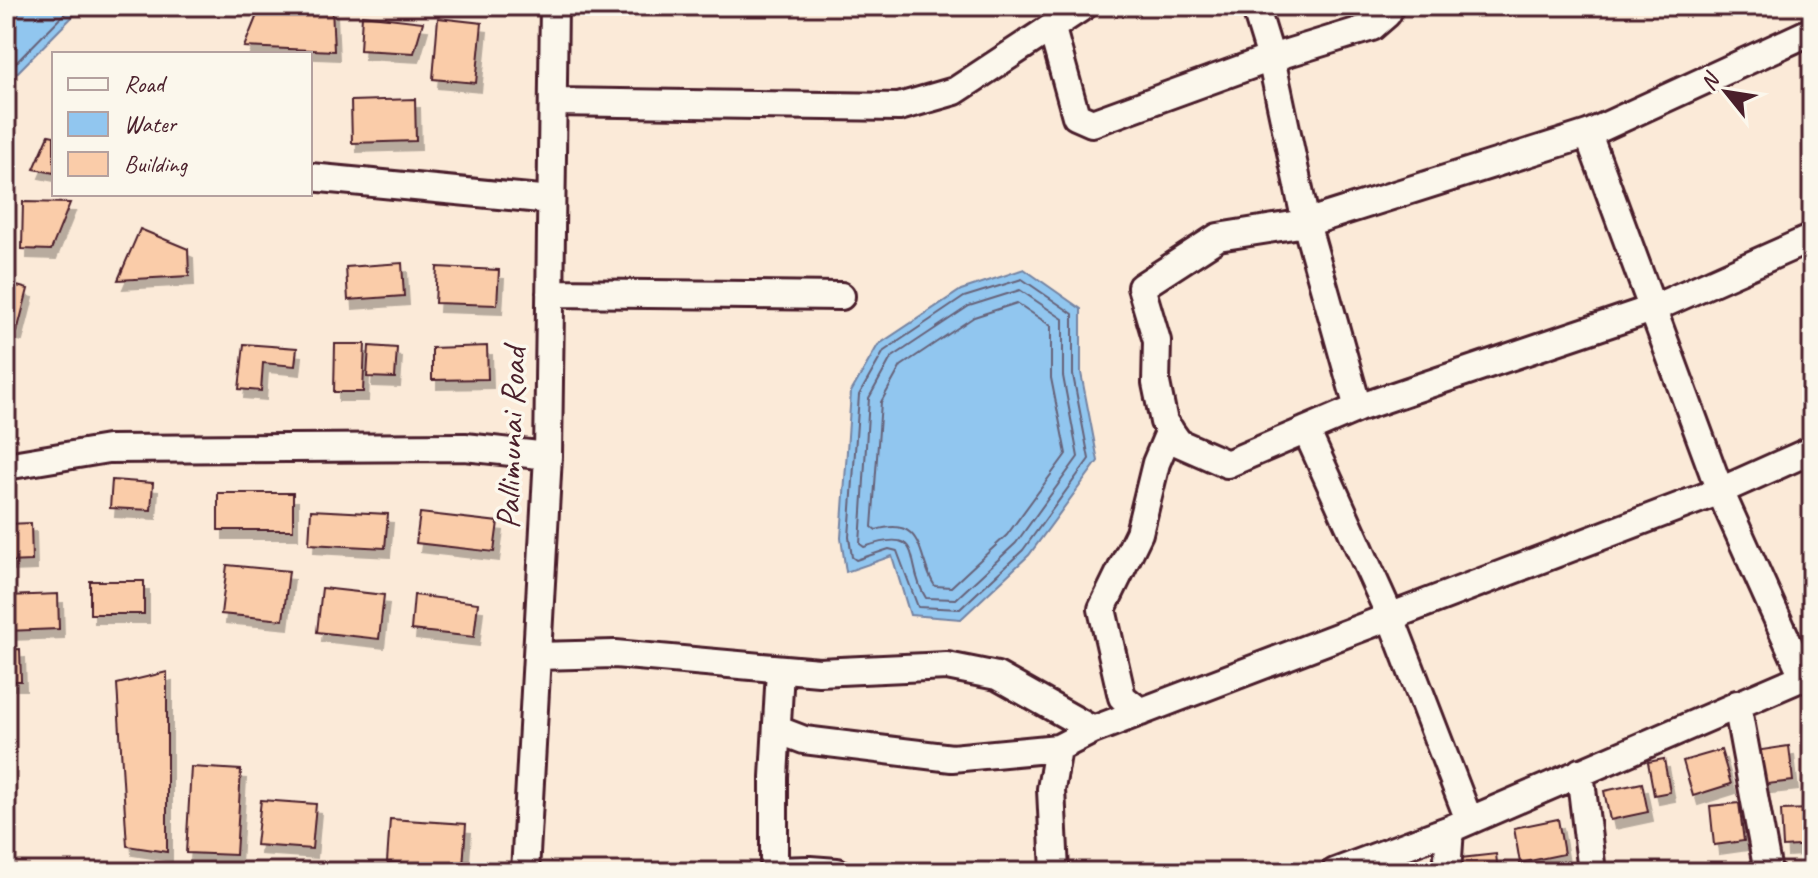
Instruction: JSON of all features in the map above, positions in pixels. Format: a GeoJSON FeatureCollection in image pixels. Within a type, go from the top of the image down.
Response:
{"type":"FeatureCollection","features":[{"type":"Feature","properties":{"kind":"street","name":"Pallimunai Road"},"geometry":{"type":"LineString","coordinates":[[525,872],[548,456],[554,6]]}},
{"type":"Feature","properties":{"kind":"street"},"geometry":{"type":"LineString","coordinates":[[553,102],[899,107],[955,91],[1084,6]]}},
{"type":"Feature","properties":{"kind":"street"},"geometry":{"type":"LineString","coordinates":[[1255,6],[1271,58],[1306,223],[1358,408]]}},
{"type":"Feature","properties":{"kind":"street"},"geometry":{"type":"LineString","coordinates":[[1052,29],[1076,116],[1092,123],[1271,58],[1372,27],[1387,14],[1390,6]]}},
{"type":"Feature","properties":{"kind":"street"},"geometry":{"type":"LineString","coordinates":[[1812,31],[1588,134],[1306,223],[1218,237],[1145,299],[1157,341],[1156,383],[1167,426],[1179,443],[1227,464],[1358,408],[1652,309],[1812,238]]}},
{"type":"Feature","properties":{"kind":"street"},"geometry":{"type":"LineString","coordinates":[[1335,872],[1460,824],[1808,674],[1720,491],[1588,134]]}},
{"type":"Feature","properties":{"kind":"street"},"geometry":{"type":"LineString","coordinates":[[312,177],[551,200]]}},
{"type":"Feature","properties":{"kind":"street"},"geometry":{"type":"LineString","coordinates":[[550,293],[841,296]]}},
{"type":"Feature","properties":{"kind":"street"},"geometry":{"type":"LineString","coordinates":[[1141,712],[1122,697],[1102,609],[1139,533],[1167,426]]}},
{"type":"Feature","properties":{"kind":"street"},"geometry":{"type":"LineString","coordinates":[[1306,430],[1391,618],[1460,824],[1447,872]]}},
{"type":"Feature","properties":{"kind":"street"},"geometry":{"type":"LineString","coordinates":[[6,466],[108,449],[465,447],[548,456]]}},
{"type":"Feature","properties":{"kind":"street"},"geometry":{"type":"LineString","coordinates":[[778,730],[804,740],[952,758],[1058,748],[1093,730],[1720,491],[1812,450]]}},
{"type":"Feature","properties":{"kind":"street"},"geometry":{"type":"LineString","coordinates":[[537,656],[615,654],[819,672],[947,666],[997,676],[1093,730]]}},
{"type":"Feature","properties":{"kind":"street"},"geometry":{"type":"LineString","coordinates":[[780,670],[774,777],[774,872],[837,872]]}},
{"type":"Feature","properties":{"kind":"street"},"geometry":{"type":"LineString","coordinates":[[1737,704],[1768,872]]}},
{"type":"Feature","properties":{"kind":"street"},"geometry":{"type":"LineString","coordinates":[[1055,872],[1051,789],[1058,748]]}},
{"type":"Feature","properties":{"kind":"street"},"geometry":{"type":"LineString","coordinates":[[1580,772],[1592,872]]}},
{"type":"Feature","properties":{"kind":"water"},"geometry":{"type":"Polygon","coordinates":[[[6,6],[83,6],[6,84],[6,6]]]}},
{"type":"Feature","properties":{"kind":"water"},"geometry":{"type":"Polygon","coordinates":[[[1024,269],[1081,309],[1081,373],[1098,461],[1029,555],[961,619],[910,615],[892,556],[846,572],[841,538],[851,392],[878,345],[961,290],[1024,269]]]}},
{"type":"Feature","properties":{"kind":"building"},"geometry":{"type":"Polygon","coordinates":[[[332,7],[334,51],[244,47],[259,10],[332,7]]]}},
{"type":"Feature","properties":{"kind":"building"},"geometry":{"type":"Polygon","coordinates":[[[362,15],[423,22],[414,53],[360,50],[362,15]]]}},
{"type":"Feature","properties":{"kind":"building"},"geometry":{"type":"Polygon","coordinates":[[[438,18],[482,23],[476,83],[433,79],[438,18]]]}},
{"type":"Feature","properties":{"kind":"building"},"geometry":{"type":"Polygon","coordinates":[[[415,99],[416,141],[352,143],[351,101],[415,99]]]}},
{"type":"Feature","properties":{"kind":"building"},"geometry":{"type":"Polygon","coordinates":[[[49,135],[52,136],[52,173],[34,169],[49,135]]]}},
{"type":"Feature","properties":{"kind":"building"},"geometry":{"type":"Polygon","coordinates":[[[23,202],[70,203],[51,250],[22,249],[23,202]]]}},
{"type":"Feature","properties":{"kind":"building"},"geometry":{"type":"Polygon","coordinates":[[[140,229],[188,249],[189,276],[118,280],[140,229]]]}},
{"type":"Feature","properties":{"kind":"building"},"geometry":{"type":"Polygon","coordinates":[[[402,263],[404,296],[348,300],[346,267],[402,263]]]}},
{"type":"Feature","properties":{"kind":"building"},"geometry":{"type":"Polygon","coordinates":[[[437,267],[499,270],[497,305],[435,303],[437,267]]]}},
{"type":"Feature","properties":{"kind":"building"},"geometry":{"type":"Polygon","coordinates":[[[6,283],[28,289],[17,332],[6,329],[6,283]]]}},
{"type":"Feature","properties":{"kind":"building"},"geometry":{"type":"Polygon","coordinates":[[[244,344],[297,348],[295,366],[263,363],[261,391],[239,389],[244,344]]]}},
{"type":"Feature","properties":{"kind":"building"},"geometry":{"type":"Polygon","coordinates":[[[335,344],[365,344],[363,392],[334,392],[335,344]]]}},
{"type":"Feature","properties":{"kind":"building"},"geometry":{"type":"Polygon","coordinates":[[[369,346],[397,348],[395,378],[367,377],[369,346]]]}},
{"type":"Feature","properties":{"kind":"building"},"geometry":{"type":"Polygon","coordinates":[[[487,346],[488,379],[432,380],[432,348],[487,346]]]}},
{"type":"Feature","properties":{"kind":"building"},"geometry":{"type":"Polygon","coordinates":[[[112,480],[153,483],[151,510],[110,508],[112,480]]]}},
{"type":"Feature","properties":{"kind":"building"},"geometry":{"type":"Polygon","coordinates":[[[218,493],[293,493],[293,530],[218,530],[218,493]]]}},
{"type":"Feature","properties":{"kind":"building"},"geometry":{"type":"Polygon","coordinates":[[[311,510],[388,514],[385,548],[309,544],[311,510]]]}},
{"type":"Feature","properties":{"kind":"building"},"geometry":{"type":"Polygon","coordinates":[[[420,513],[498,522],[494,552],[416,543],[420,513]]]}},
{"type":"Feature","properties":{"kind":"building"},"geometry":{"type":"Polygon","coordinates":[[[31,523],[32,561],[6,562],[6,524],[31,523]]]}},
{"type":"Feature","properties":{"kind":"building"},"geometry":{"type":"Polygon","coordinates":[[[227,565],[289,571],[283,620],[221,614],[227,565]]]}},
{"type":"Feature","properties":{"kind":"building"},"geometry":{"type":"Polygon","coordinates":[[[90,581],[144,581],[144,614],[90,614],[90,581]]]}},
{"type":"Feature","properties":{"kind":"building"},"geometry":{"type":"Polygon","coordinates":[[[322,588],[384,595],[379,639],[317,632],[322,588]]]}},
{"type":"Feature","properties":{"kind":"building"},"geometry":{"type":"Polygon","coordinates":[[[58,594],[59,629],[6,631],[6,596],[58,594]]]}},
{"type":"Feature","properties":{"kind":"building"},"geometry":{"type":"Polygon","coordinates":[[[414,595],[478,603],[474,637],[411,630],[414,595]]]}},
{"type":"Feature","properties":{"kind":"building"},"geometry":{"type":"Polygon","coordinates":[[[20,649],[21,681],[6,681],[6,650],[20,649]]]}},
{"type":"Feature","properties":{"kind":"building"},"geometry":{"type":"Polygon","coordinates":[[[167,672],[167,852],[127,846],[117,684],[167,672]]]}},
{"type":"Feature","properties":{"kind":"building"},"geometry":{"type":"Polygon","coordinates":[[[1789,746],[1793,781],[1759,785],[1755,751],[1789,746]]]}},
{"type":"Feature","properties":{"kind":"building"},"geometry":{"type":"Polygon","coordinates":[[[1721,750],[1731,784],[1693,796],[1683,761],[1721,750]]]}},
{"type":"Feature","properties":{"kind":"building"},"geometry":{"type":"Polygon","coordinates":[[[1664,759],[1670,792],[1654,795],[1648,762],[1664,759]]]}},
{"type":"Feature","properties":{"kind":"building"},"geometry":{"type":"Polygon","coordinates":[[[191,767],[241,770],[236,855],[186,853],[191,767]]]}},
{"type":"Feature","properties":{"kind":"building"},"geometry":{"type":"Polygon","coordinates":[[[1642,783],[1648,812],[1610,820],[1604,791],[1642,783]]]}},
{"type":"Feature","properties":{"kind":"building"},"geometry":{"type":"Polygon","coordinates":[[[261,800],[316,804],[312,849],[256,845],[261,800]]]}},
{"type":"Feature","properties":{"kind":"building"},"geometry":{"type":"Polygon","coordinates":[[[1739,803],[1744,841],[1714,845],[1710,806],[1739,803]]]}},
{"type":"Feature","properties":{"kind":"building"},"geometry":{"type":"Polygon","coordinates":[[[1812,809],[1812,845],[1783,847],[1781,810],[1812,809]]]}},
{"type":"Feature","properties":{"kind":"building"},"geometry":{"type":"Polygon","coordinates":[[[390,819],[466,824],[463,867],[387,862],[390,819]]]}},
{"type":"Feature","properties":{"kind":"building"},"geometry":{"type":"Polygon","coordinates":[[[1558,819],[1564,854],[1520,863],[1514,828],[1558,819]]]}},
{"type":"Feature","properties":{"kind":"building"},"geometry":{"type":"Polygon","coordinates":[[[1496,854],[1498,872],[1462,872],[1461,858],[1496,854]]]}},
{"type":"Feature","properties":{"kind":"building"},"geometry":{"type":"Polygon","coordinates":[[[1743,863],[1744,872],[1711,872],[1711,867],[1743,863]]]}}]}
